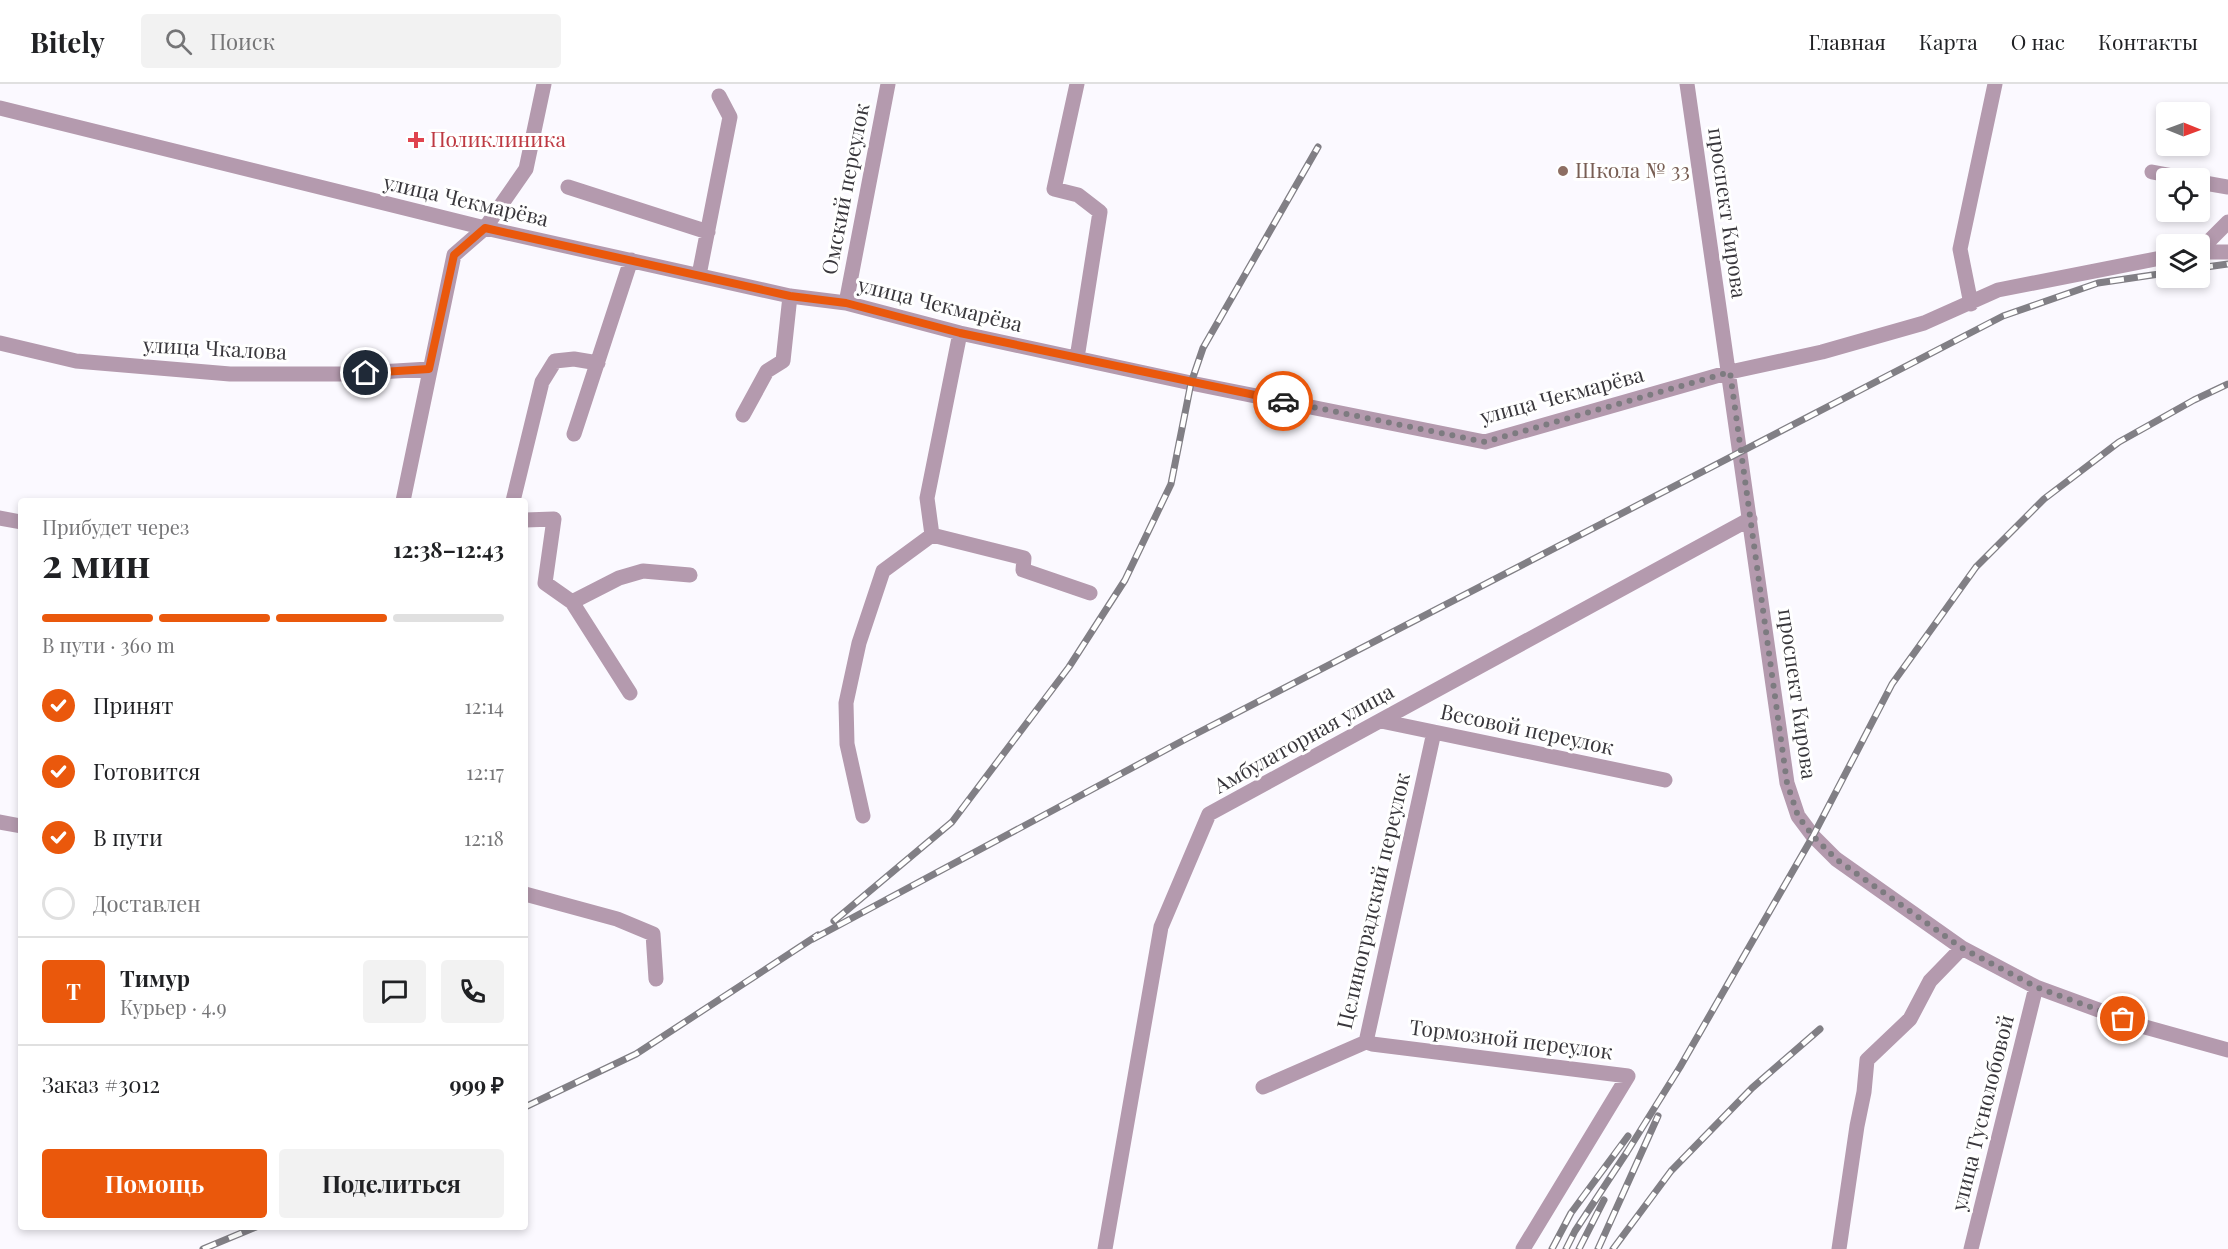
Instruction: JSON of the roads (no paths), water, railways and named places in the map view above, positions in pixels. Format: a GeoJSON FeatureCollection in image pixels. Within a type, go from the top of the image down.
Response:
{"type":"FeatureCollection","features":[{"type":"Feature","properties":{"kind":"street"},"geometry":{"type":"LineString","coordinates":[[404,498],[454,255],[485,228],[526,169],[544,84]]}},
{"type":"Feature","properties":{"kind":"street","name":"Омский переулок"},"geometry":{"type":"LineString","coordinates":[[846,303],[888,84]]}},
{"type":"Feature","properties":{"kind":"street"},"geometry":{"type":"LineString","coordinates":[[1077,84],[1054,189],[1078,195],[1100,212],[1077,358]]}},
{"type":"Feature","properties":{"kind":"street","name":"проспект Кирова"},"geometry":{"type":"LineString","coordinates":[[1687,84],[1787,783],[1798,816],[1813,836],[1836,859],[1962,948],[2036,987],[2145,1027],[2228,1050]]}},
{"type":"Feature","properties":{"kind":"street"},"geometry":{"type":"LineString","coordinates":[[1971,304],[1960,249],[1995,84]]}},
{"type":"Feature","properties":{"kind":"street"},"geometry":{"type":"LineString","coordinates":[[699,275],[730,117],[719,96]]}},
{"type":"Feature","properties":{"kind":"street","name":"улица Чекмарёва"},"geometry":{"type":"LineString","coordinates":[[0,108],[485,228],[790,296],[846,303],[960,333],[1485,442],[1730,372],[1822,352],[1924,323],[1998,290],[2156,259]]}},
{"type":"Feature","properties":{"kind":"street"},"geometry":{"type":"LineString","coordinates":[[2152,172],[2156,173]]}},
{"type":"Feature","properties":{"kind":"street"},"geometry":{"type":"LineString","coordinates":[[2210,184],[2228,188]]}},
{"type":"Feature","properties":{"kind":"street"},"geometry":{"type":"LineString","coordinates":[[568,187],[708,232]]}},
{"type":"Feature","properties":{"kind":"street"},"geometry":{"type":"LineString","coordinates":[[2210,240],[2228,222]]}},
{"type":"Feature","properties":{"kind":"street"},"geometry":{"type":"LineString","coordinates":[[2210,251],[2228,252]]}},
{"type":"Feature","properties":{"kind":"street"},"geometry":{"type":"LineString","coordinates":[[574,434],[631,260]]}},
{"type":"Feature","properties":{"kind":"street"},"geometry":{"type":"LineString","coordinates":[[742,414],[767,372],[783,361],[790,296]]}},
{"type":"Feature","properties":{"kind":"street"},"geometry":{"type":"LineString","coordinates":[[933,535],[927,498],[960,333]]}},
{"type":"Feature","properties":{"kind":"street","name":"улица Чкалова"},"geometry":{"type":"LineString","coordinates":[[0,343],[76,361],[231,374],[345,374],[429,369]]}},
{"type":"Feature","properties":{"kind":"street"},"geometry":{"type":"LineString","coordinates":[[514,498],[542,382],[555,361],[574,360],[597,363]]}},
{"type":"Feature","properties":{"kind":"street"},"geometry":{"type":"LineString","coordinates":[[0,518],[18,521]]}},
{"type":"Feature","properties":{"kind":"street"},"geometry":{"type":"LineString","coordinates":[[528,520],[554,519],[545,584],[572,602],[630,693]]}},
{"type":"Feature","properties":{"kind":"street","name":"Амбулаторная улица"},"geometry":{"type":"LineString","coordinates":[[1105,1249],[1161,927],[1209,814],[1750,519]]}},
{"type":"Feature","properties":{"kind":"street"},"geometry":{"type":"LineString","coordinates":[[863,816],[847,744],[846,703],[859,643],[883,571],[933,535],[1024,558],[1023,570],[1090,593]]}},
{"type":"Feature","properties":{"kind":"street"},"geometry":{"type":"LineString","coordinates":[[572,602],[619,578],[643,571],[690,575]]}},
{"type":"Feature","properties":{"kind":"street","name":"Весовой переулок"},"geometry":{"type":"LineString","coordinates":[[1381,721],[1665,780]]}},
{"type":"Feature","properties":{"kind":"street","name":"Целиноградский переулок"},"geometry":{"type":"LineString","coordinates":[[1263,1087],[1366,1042],[1434,732]]}},
{"type":"Feature","properties":{"kind":"street"},"geometry":{"type":"LineString","coordinates":[[0,822],[18,825]]}},
{"type":"Feature","properties":{"kind":"street"},"geometry":{"type":"LineString","coordinates":[[528,895],[617,919],[653,934],[657,979]]}},
{"type":"Feature","properties":{"kind":"street"},"geometry":{"type":"LineString","coordinates":[[1839,1249],[1867,1060],[1910,1018],[1930,981],[1962,948]]}},
{"type":"Feature","properties":{"kind":"street","name":"улица Туснолобовой"},"geometry":{"type":"LineString","coordinates":[[1971,1249],[2036,987]]}},
{"type":"Feature","properties":{"kind":"street","name":"Тормозной переулок"},"geometry":{"type":"LineString","coordinates":[[1366,1042],[1628,1076],[1523,1249]]}},
{"type":"Feature","properties":{"kind":"railway"},"geometry":{"type":"LineString","coordinates":[[834,921],[952,822],[1069,667],[1125,580],[1171,484],[1191,383],[1203,348],[1318,147]]}},
{"type":"Feature","properties":{"kind":"railway"},"geometry":{"type":"LineString","coordinates":[[2210,266],[2228,264]]}},
{"type":"Feature","properties":{"kind":"railway"},"geometry":{"type":"LineString","coordinates":[[813,939],[1184,740],[2003,316],[2098,283],[2156,274]]}},
{"type":"Feature","properties":{"kind":"railway"},"geometry":{"type":"LineString","coordinates":[[1566,1249],[1575,1231],[1680,1067],[1813,836],[1892,684],[1976,567],[2044,499],[2119,442],[2194,400],[2228,384]]}},
{"type":"Feature","properties":{"kind":"railway"},"geometry":{"type":"LineString","coordinates":[[528,1106],[636,1054],[818,935]]}},
{"type":"Feature","properties":{"kind":"railway"},"geometry":{"type":"LineString","coordinates":[[1613,1249],[1671,1171],[1752,1088],[1820,1029]]}},
{"type":"Feature","properties":{"kind":"railway"},"geometry":{"type":"LineString","coordinates":[[1598,1249],[1658,1116]]}},
{"type":"Feature","properties":{"kind":"railway"},"geometry":{"type":"LineString","coordinates":[[1552,1249],[1571,1213],[1628,1136]]}},
{"type":"Feature","properties":{"kind":"railway"},"geometry":{"type":"LineString","coordinates":[[1579,1249],[1604,1200]]}},
{"type":"Feature","properties":{"kind":"railway"},"geometry":{"type":"LineString","coordinates":[[203,1249],[249,1230]]}},
{"type":"Feature","properties":{"kind":"place","name":"Поликлиника"},"geometry":{"type":"Point","coordinates":[416,140]}},
{"type":"Feature","properties":{"kind":"place","name":"Школа № 33"},"geometry":{"type":"Point","coordinates":[1563,171]}}]}
